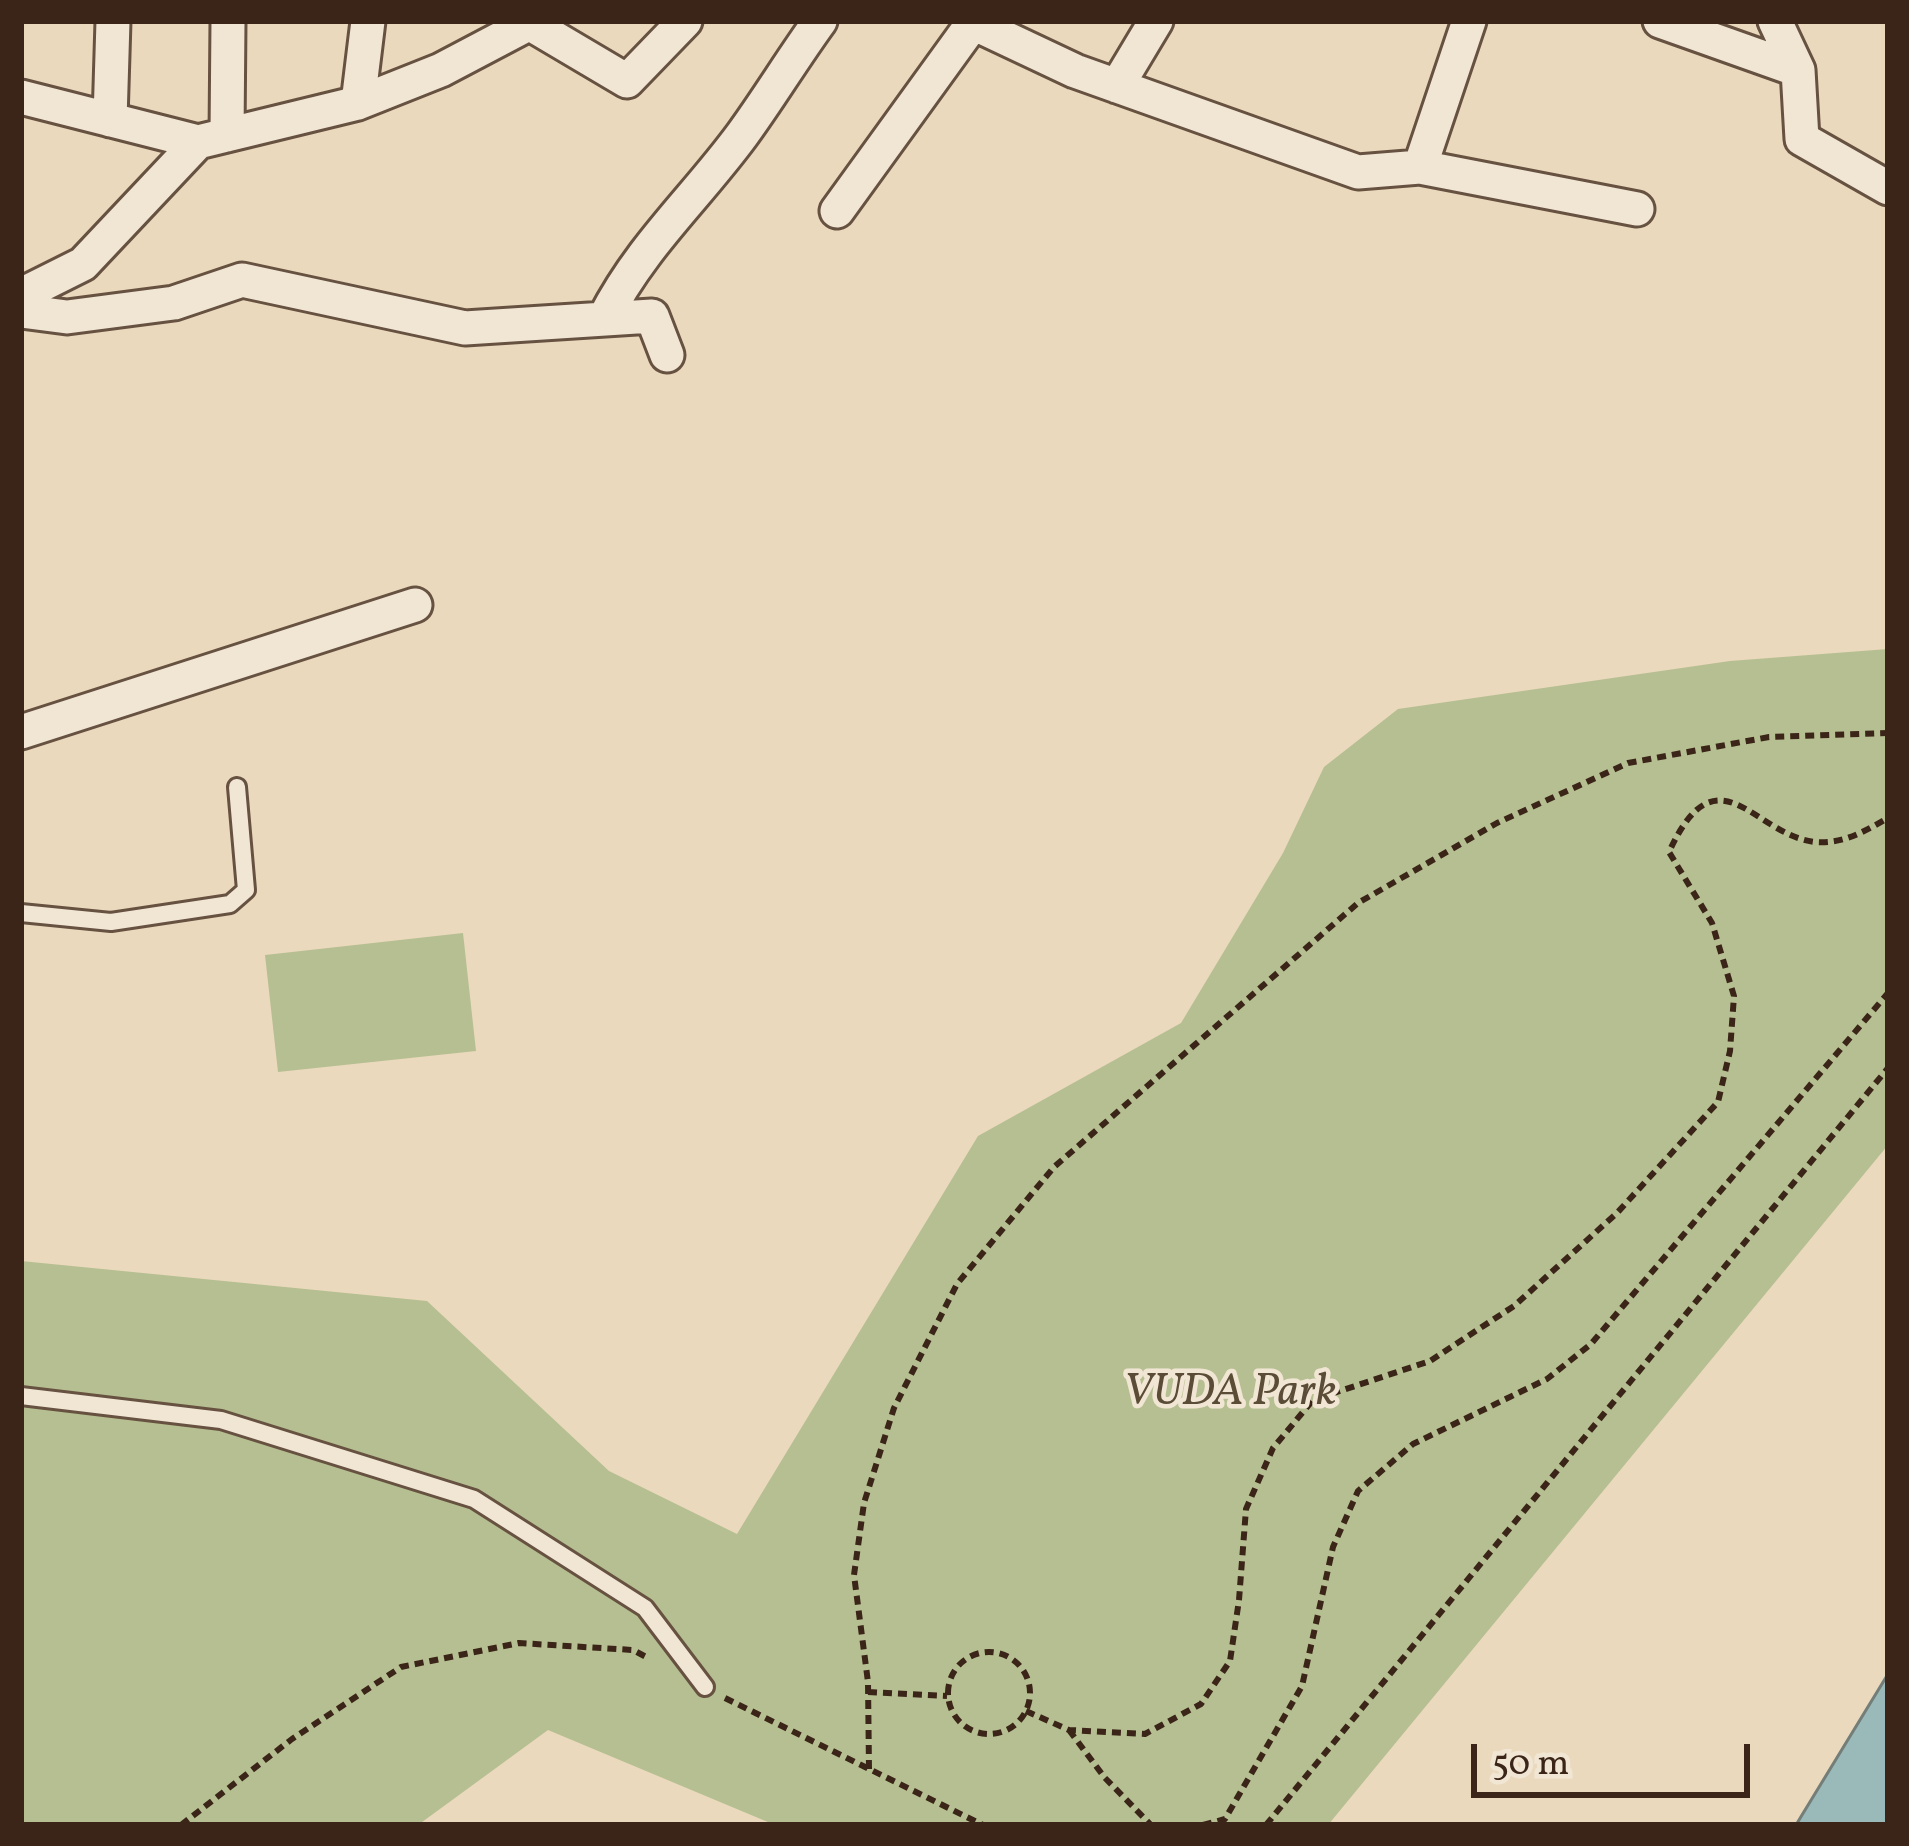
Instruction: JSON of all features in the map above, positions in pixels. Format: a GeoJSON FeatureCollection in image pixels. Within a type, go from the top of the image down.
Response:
{"type":"FeatureCollection","features":[{"type":"Feature","properties":{"kind":"street"},"geometry":{"type":"LineString","coordinates":[[110,120],[113,21]]}},
{"type":"Feature","properties":{"kind":"street"},"geometry":{"type":"LineString","coordinates":[[21,295],[83,265],[213,138],[228,21]]}},
{"type":"Feature","properties":{"kind":"street"},"geometry":{"type":"LineString","coordinates":[[358,103],[368,21]]}},
{"type":"Feature","properties":{"kind":"street"},"geometry":{"type":"LineString","coordinates":[[21,97],[110,120],[213,138],[358,103],[441,70],[470,38],[531,22],[627,81],[685,21]]}},
{"type":"Feature","properties":{"kind":"street"},"geometry":{"type":"LineString","coordinates":[[604,319],[635,265],[741,136],[820,21]]}},
{"type":"Feature","properties":{"kind":"street"},"geometry":{"type":"LineString","coordinates":[[1117,86],[1156,21]]}},
{"type":"Feature","properties":{"kind":"street"},"geometry":{"type":"LineString","coordinates":[[1420,167],[1469,21]]}},
{"type":"Feature","properties":{"kind":"street"},"geometry":{"type":"LineString","coordinates":[[1660,21],[1798,70]]}},
{"type":"Feature","properties":{"kind":"street"},"geometry":{"type":"LineString","coordinates":[[1775,21],[1798,70],[1802,139],[1888,188]]}},
{"type":"Feature","properties":{"kind":"street"},"geometry":{"type":"LineString","coordinates":[[837,212],[971,22],[1117,86],[1358,172],[1420,167],[1637,209]]}},
{"type":"Feature","properties":{"kind":"street"},"geometry":{"type":"LineString","coordinates":[[21,311],[67,316],[174,303],[242,280],[465,328],[652,316],[667,355]]}},
{"type":"Feature","properties":{"kind":"street"},"geometry":{"type":"LineString","coordinates":[[21,732],[415,605]]}},
{"type":"Feature","properties":{"kind":"lane"},"geometry":{"type":"LineString","coordinates":[[21,913],[111,922],[230,904],[245,890],[237,787]]}},
{"type":"Feature","properties":{"kind":"lane"},"geometry":{"type":"LineString","coordinates":[[21,1396],[221,1420],[474,1499],[645,1608],[704,1687]]}},
{"type":"Feature","properties":{"kind":"path"},"geometry":{"type":"LineString","coordinates":[[868,1769],[868,1692],[854,1575],[864,1502],[894,1408],[957,1284],[1054,1167],[1358,903],[1497,823],[1628,764],[1768,737],[1888,733]]}},
{"type":"Feature","properties":{"kind":"path"},"geometry":{"type":"LineString","coordinates":[[1026,1711],[1069,1730],[1145,1734],[1201,1704],[1230,1661],[1246,1509],[1273,1448],[1313,1400],[1430,1361],[1514,1306],[1617,1213],[1718,1102],[1730,1051],[1734,996],[1712,923],[1669,852],[1682,823],[1699,806],[1729,801],[1812,842],[1847,840],[1888,818]]}},
{"type":"Feature","properties":{"kind":"path"},"geometry":{"type":"LineString","coordinates":[[1203,1825],[1225,1820],[1302,1686],[1333,1546],[1358,1491],[1413,1444],[1547,1379],[1591,1344],[1888,993]]}},
{"type":"Feature","properties":{"kind":"path"},"geometry":{"type":"LineString","coordinates":[[1266,1825],[1888,1068]]}},
{"type":"Feature","properties":{"kind":"path"},"geometry":{"type":"LineString","coordinates":[[181,1825],[292,1739],[401,1667],[519,1643],[633,1651],[651,1660]]}},
{"type":"Feature","properties":{"kind":"path"},"geometry":{"type":"LineString","coordinates":[[988,1652],[1002,1654],[1024,1671],[1030,1698],[1026,1711],[1007,1731],[980,1734],[957,1721],[947,1696],[948,1683],[963,1660],[988,1652]]}},
{"type":"Feature","properties":{"kind":"path"},"geometry":{"type":"LineString","coordinates":[[704,1687],[983,1825]]}},
{"type":"Feature","properties":{"kind":"path"},"geometry":{"type":"LineString","coordinates":[[868,1692],[947,1696]]}},
{"type":"Feature","properties":{"kind":"path"},"geometry":{"type":"LineString","coordinates":[[1069,1730],[1105,1778],[1151,1825]]}},
{"type":"Feature","properties":{"kind":"green space","name":"VUDA Park"},"geometry":{"type":"Polygon","coordinates":[[[1888,649],[1888,1145],[1328,1825],[775,1825],[548,1730],[418,1825],[21,1825],[21,1261],[427,1301],[609,1471],[737,1534],[978,1136],[1181,1023],[1283,853],[1324,767],[1398,709],[1730,661],[1888,649]]]}},
{"type":"Feature","properties":{"kind":"green space"},"geometry":{"type":"Polygon","coordinates":[[[463,933],[476,1051],[278,1072],[265,955],[463,933]]]}},
{"type":"Feature","properties":{"kind":"water"},"geometry":{"type":"Polygon","coordinates":[[[1888,1674],[1888,1825],[1796,1825],[1802,1815],[1888,1674]]]}}]}
